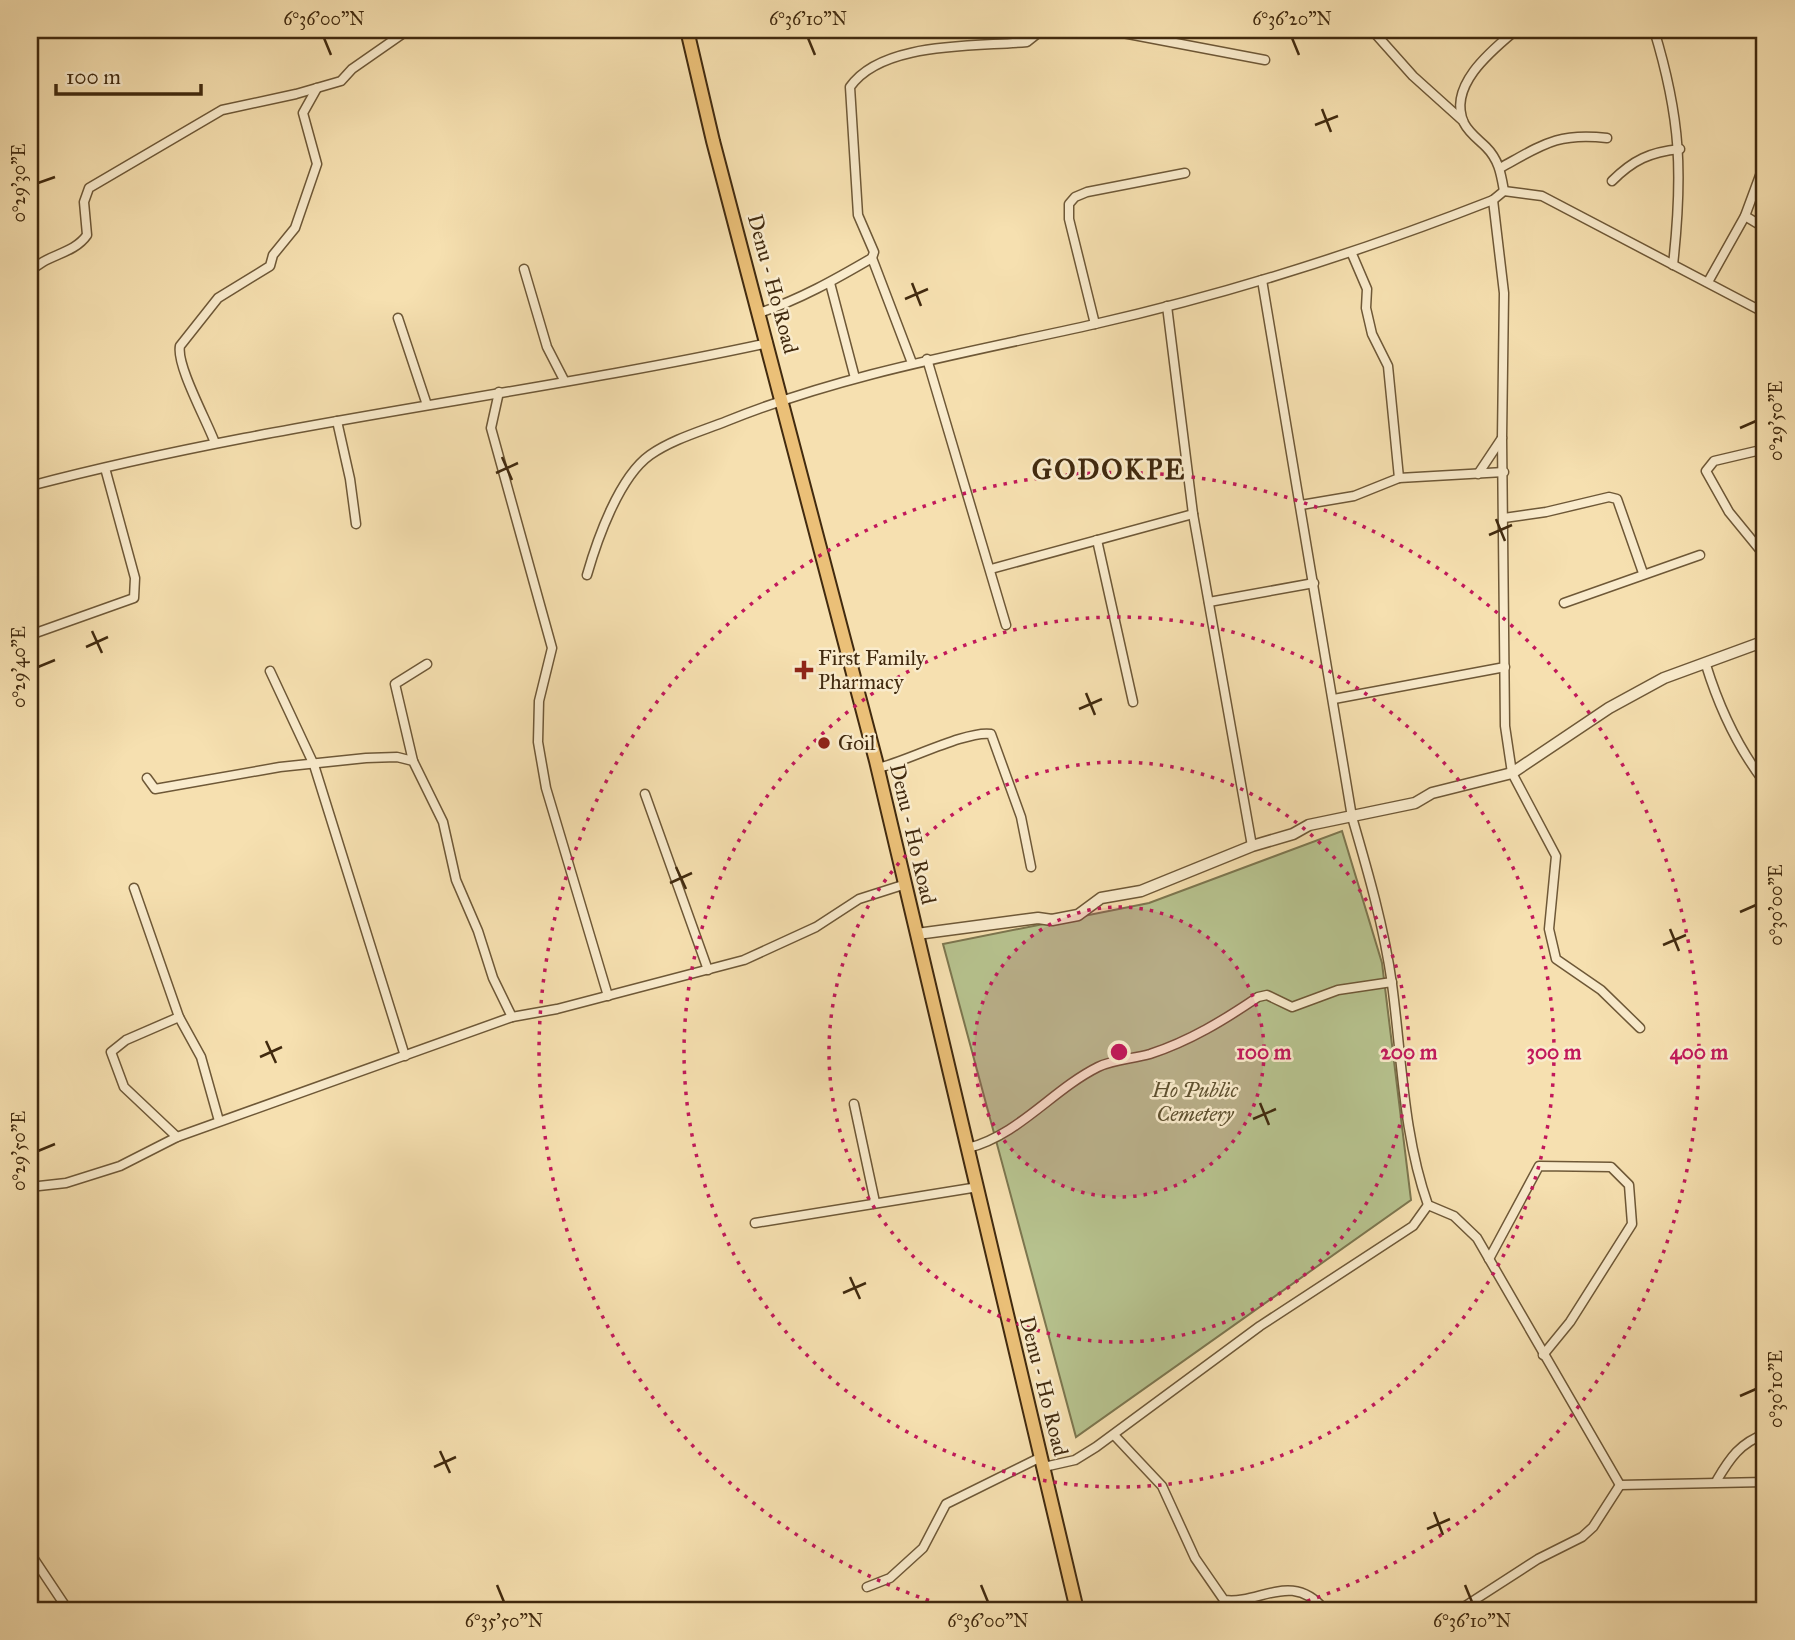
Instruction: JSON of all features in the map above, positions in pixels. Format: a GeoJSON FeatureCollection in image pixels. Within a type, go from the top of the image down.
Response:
{"type":"FeatureCollection","features":[{"type":"Feature","properties":{"kind":"main road","name":"Denu - Ho Road"},"geometry":{"type":"LineString","coordinates":[[688,30],[878,768],[1077,1610]]}},
{"type":"Feature","properties":{"kind":"street"},"geometry":{"type":"LineString","coordinates":[[30,272],[37,264],[74,249],[87,235],[88,219],[84,202],[89,188],[222,110],[341,81],[352,69],[408,30]]}},
{"type":"Feature","properties":{"kind":"street"},"geometry":{"type":"LineString","coordinates":[[912,363],[872,258],[874,251],[858,215],[858,172],[850,87],[858,75],[878,61],[900,54],[1027,42],[1042,30]]}},
{"type":"Feature","properties":{"kind":"street"},"geometry":{"type":"LineString","coordinates":[[1107,30],[1265,60]]}},
{"type":"Feature","properties":{"kind":"street"},"geometry":{"type":"LineString","coordinates":[[1463,121],[1462,98],[1477,66],[1516,30]]}},
{"type":"Feature","properties":{"kind":"street"},"geometry":{"type":"LineString","coordinates":[[1654,30],[1674,105],[1680,149],[1679,212],[1673,265]]}},
{"type":"Feature","properties":{"kind":"street"},"geometry":{"type":"LineString","coordinates":[[1377,32],[1413,76],[1463,121],[1500,168],[1504,191]]}},
{"type":"Feature","properties":{"kind":"street"},"geometry":{"type":"LineString","coordinates":[[215,443],[194,391],[182,371],[180,346],[218,298],[270,266],[273,255],[295,228],[317,164],[303,113],[317,88]]}},
{"type":"Feature","properties":{"kind":"street"},"geometry":{"type":"LineString","coordinates":[[1500,168],[1559,138],[1577,134],[1607,138]]}},
{"type":"Feature","properties":{"kind":"street"},"geometry":{"type":"LineString","coordinates":[[1612,181],[1631,162],[1647,154],[1680,149]]}},
{"type":"Feature","properties":{"kind":"street"},"geometry":{"type":"LineString","coordinates":[[1708,282],[1745,216],[1765,162]]}},
{"type":"Feature","properties":{"kind":"street"},"geometry":{"type":"LineString","coordinates":[[1095,324],[1069,219],[1069,204],[1075,197],[1087,192],[1185,173]]}},
{"type":"Feature","properties":{"kind":"street"},"geometry":{"type":"LineString","coordinates":[[587,575],[609,515],[630,479],[648,457],[691,435],[783,398],[855,377],[1095,324],[1352,254],[1493,200],[1504,191],[1542,196],[1765,313]]}},
{"type":"Feature","properties":{"kind":"street"},"geometry":{"type":"LineString","coordinates":[[1493,200],[1504,293],[1502,438],[1505,726],[1512,773],[1556,856],[1549,929],[1556,959],[1601,990],[1640,1028]]}},
{"type":"Feature","properties":{"kind":"street"},"geometry":{"type":"LineString","coordinates":[[1745,216],[1765,228]]}},
{"type":"Feature","properties":{"kind":"street"},"geometry":{"type":"LineString","coordinates":[[1352,254],[1367,289],[1366,308],[1372,334],[1388,366],[1399,478]]}},
{"type":"Feature","properties":{"kind":"street"},"geometry":{"type":"LineString","coordinates":[[759,313],[830,283],[872,258]]}},
{"type":"Feature","properties":{"kind":"street"},"geometry":{"type":"LineString","coordinates":[[524,269],[543,338],[564,380]]}},
{"type":"Feature","properties":{"kind":"street"},"geometry":{"type":"LineString","coordinates":[[1262,280],[1352,817],[1376,904],[1392,982],[1416,1171],[1429,1205],[1454,1216],[1477,1238],[1620,1485]]}},
{"type":"Feature","properties":{"kind":"street"},"geometry":{"type":"LineString","coordinates":[[830,283],[855,377]]}},
{"type":"Feature","properties":{"kind":"street"},"geometry":{"type":"LineString","coordinates":[[1167,306],[1193,514],[1252,846]]}},
{"type":"Feature","properties":{"kind":"street"},"geometry":{"type":"LineString","coordinates":[[398,318],[427,405]]}},
{"type":"Feature","properties":{"kind":"street"},"geometry":{"type":"LineString","coordinates":[[30,486],[215,443],[564,380],[650,369],[768,343]]}},
{"type":"Feature","properties":{"kind":"street"},"geometry":{"type":"LineString","coordinates":[[928,359],[1006,625]]}},
{"type":"Feature","properties":{"kind":"street"},"geometry":{"type":"LineString","coordinates":[[499,393],[491,428],[552,648],[539,701],[538,742],[542,765],[608,996]]}},
{"type":"Feature","properties":{"kind":"street"},"geometry":{"type":"LineString","coordinates":[[337,421],[350,479],[356,524]]}},
{"type":"Feature","properties":{"kind":"street"},"geometry":{"type":"LineString","coordinates":[[1478,474],[1502,438]]}},
{"type":"Feature","properties":{"kind":"street"},"geometry":{"type":"LineString","coordinates":[[1765,449],[1714,461],[1706,471],[1729,512],[1765,556]]}},
{"type":"Feature","properties":{"kind":"street"},"geometry":{"type":"LineString","coordinates":[[30,635],[134,598],[135,578],[105,468]]}},
{"type":"Feature","properties":{"kind":"street"},"geometry":{"type":"LineString","coordinates":[[1301,505],[1354,496],[1399,478],[1504,472]]}},
{"type":"Feature","properties":{"kind":"street"},"geometry":{"type":"LineString","coordinates":[[1504,518],[1546,512],[1609,497],[1617,499],[1643,573]]}},
{"type":"Feature","properties":{"kind":"street"},"geometry":{"type":"LineString","coordinates":[[991,569],[1193,514]]}},
{"type":"Feature","properties":{"kind":"street"},"geometry":{"type":"LineString","coordinates":[[1097,540],[1133,702]]}},
{"type":"Feature","properties":{"kind":"street"},"geometry":{"type":"LineString","coordinates":[[1564,603],[1700,555]]}},
{"type":"Feature","properties":{"kind":"street"},"geometry":{"type":"LineString","coordinates":[[1209,602],[1314,583]]}},
{"type":"Feature","properties":{"kind":"street"},"geometry":{"type":"LineString","coordinates":[[917,934],[1078,915],[1101,898],[1141,891],[1252,846],[1283,838],[1309,825],[1415,803],[1432,793],[1512,773],[1620,702],[1664,678],[1706,665],[1765,641]]}},
{"type":"Feature","properties":{"kind":"street"},"geometry":{"type":"LineString","coordinates":[[427,664],[395,684],[413,761],[443,822],[456,880],[478,931],[492,978],[512,1017]]}},
{"type":"Feature","properties":{"kind":"street"},"geometry":{"type":"LineString","coordinates":[[1706,665],[1716,698],[1749,762],[1765,783]]}},
{"type":"Feature","properties":{"kind":"street"},"geometry":{"type":"LineString","coordinates":[[1334,699],[1505,667]]}},
{"type":"Feature","properties":{"kind":"street"},"geometry":{"type":"LineString","coordinates":[[270,671],[314,765],[405,1056]]}},
{"type":"Feature","properties":{"kind":"street"},"geometry":{"type":"LineString","coordinates":[[878,768],[899,764],[950,742],[991,734],[1021,817],[1031,867]]}},
{"type":"Feature","properties":{"kind":"street"},"geometry":{"type":"LineString","coordinates":[[147,778],[155,789],[280,767],[387,757],[413,761]]}},
{"type":"Feature","properties":{"kind":"street"},"geometry":{"type":"LineString","coordinates":[[645,794],[709,970]]}},
{"type":"Feature","properties":{"kind":"street"},"geometry":{"type":"LineString","coordinates":[[30,1188],[66,1183],[120,1166],[177,1137],[219,1121],[512,1017],[709,970],[777,947],[859,900],[906,884]]}},
{"type":"Feature","properties":{"kind":"street"},"geometry":{"type":"LineString","coordinates":[[134,888],[179,1017],[201,1058],[219,1121]]}},
{"type":"Feature","properties":{"kind":"street"},"geometry":{"type":"LineString","coordinates":[[968,1148],[988,1143],[1007,1133],[1070,1083],[1101,1065],[1148,1055],[1209,1030],[1258,997],[1267,995],[1292,1007],[1338,990],[1392,982]]}},
{"type":"Feature","properties":{"kind":"street"},"geometry":{"type":"LineString","coordinates":[[177,1137],[124,1087],[111,1052],[126,1040],[179,1017]]}},
{"type":"Feature","properties":{"kind":"street"},"geometry":{"type":"LineString","coordinates":[[854,1104],[875,1202]]}},
{"type":"Feature","properties":{"kind":"street"},"geometry":{"type":"LineString","coordinates":[[1489,1259],[1539,1166],[1611,1167],[1629,1185],[1632,1224],[1570,1322],[1543,1355]]}},
{"type":"Feature","properties":{"kind":"street"},"geometry":{"type":"LineString","coordinates":[[755,1223],[978,1187]]}},
{"type":"Feature","properties":{"kind":"street"},"geometry":{"type":"LineString","coordinates":[[867,1587],[890,1578],[923,1548],[946,1504],[1042,1462],[1075,1460],[1114,1435],[1260,1326],[1413,1226],[1429,1205]]}},
{"type":"Feature","properties":{"kind":"street"},"geometry":{"type":"LineString","coordinates":[[1717,1480],[1739,1448],[1765,1434]]}},
{"type":"Feature","properties":{"kind":"street"},"geometry":{"type":"LineString","coordinates":[[1114,1435],[1162,1486],[1195,1558],[1224,1600],[1257,1594],[1298,1592],[1306,1594],[1325,1610]]}},
{"type":"Feature","properties":{"kind":"street"},"geometry":{"type":"LineString","coordinates":[[1620,1485],[1717,1480],[1765,1482]]}},
{"type":"Feature","properties":{"kind":"street"},"geometry":{"type":"LineString","coordinates":[[1459,1610],[1538,1559],[1582,1537],[1593,1527],[1620,1485]]}},
{"type":"Feature","properties":{"kind":"street"},"geometry":{"type":"LineString","coordinates":[[30,1553],[68,1610]]}},
{"type":"Feature","properties":{"kind":"green space","name":"Ho Public Cemetery"},"geometry":{"type":"Polygon","coordinates":[[[1342,831],[1382,963],[1411,1200],[1076,1437],[943,944],[1149,903],[1342,831]]]}},
{"type":"Feature","properties":{"kind":"place","name":"First Family Pharmacy"},"geometry":{"type":"Point","coordinates":[804,670]}},
{"type":"Feature","properties":{"kind":"place","name":"Goil"},"geometry":{"type":"Point","coordinates":[824,743]}},
{"type":"Feature","properties":{"kind":"district","name":"GODOKPE"},"geometry":{"type":"Point","coordinates":[1109,469]}}]}
